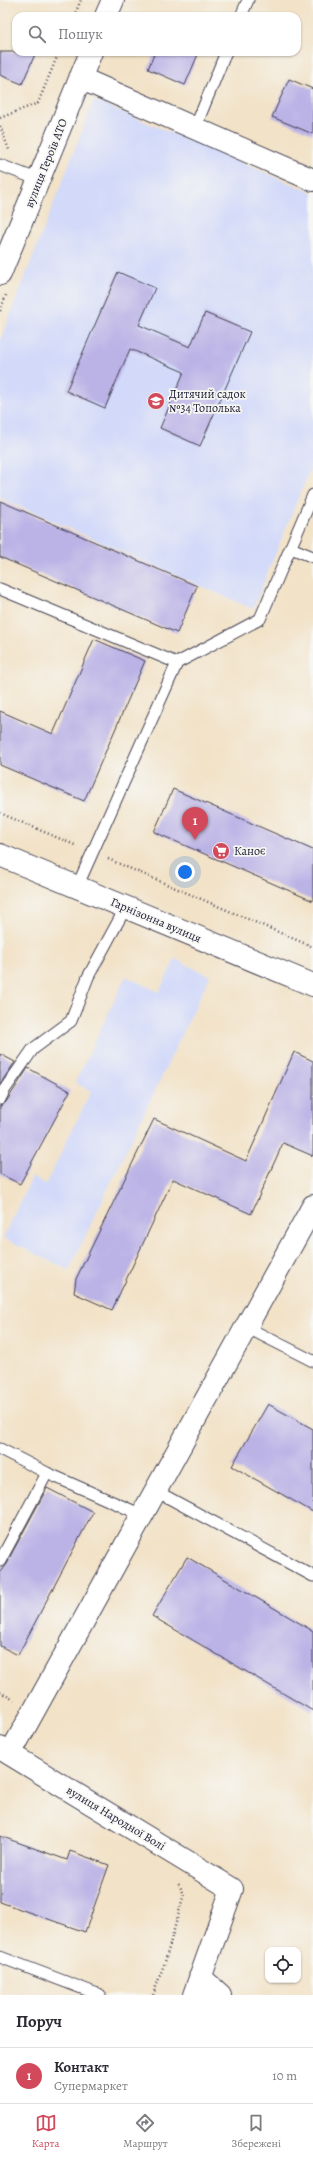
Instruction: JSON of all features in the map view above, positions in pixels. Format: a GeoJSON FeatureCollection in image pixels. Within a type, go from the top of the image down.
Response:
{"type":"FeatureCollection","features":[{"type":"Feature","properties":{"kind":"street"},"geometry":{"type":"LineString","coordinates":[[108,12],[113,0]]}},
{"type":"Feature","properties":{"kind":"street","name":"вулиця Героїв АТО"},"geometry":{"type":"LineString","coordinates":[[0,274],[89,56]]}},
{"type":"Feature","properties":{"kind":"street"},"geometry":{"type":"LineString","coordinates":[[80,78],[313,180]]}},
{"type":"Feature","properties":{"kind":"street","name":"Гарнізонна вулиця"},"geometry":{"type":"LineString","coordinates":[[0,854],[313,985]]}},
{"type":"Feature","properties":{"kind":"street"},"geometry":{"type":"LineString","coordinates":[[5,1751],[156,1491],[313,1206]]}},
{"type":"Feature","properties":{"kind":"street","name":"вулиця Народної Волі"},"geometry":{"type":"LineString","coordinates":[[5,1751],[232,1889],[197,1986]]}},
{"type":"Feature","properties":{"kind":"street"},"geometry":{"type":"LineString","coordinates":[[197,1986],[220,1995]]}},
{"type":"Feature","properties":{"kind":"lane"},"geometry":{"type":"LineString","coordinates":[[243,12],[248,0]]}},
{"type":"Feature","properties":{"kind":"lane"},"geometry":{"type":"LineString","coordinates":[[195,128],[224,56]]}},
{"type":"Feature","properties":{"kind":"lane"},"geometry":{"type":"LineString","coordinates":[[0,164],[39,180]]}},
{"type":"Feature","properties":{"kind":"lane"},"geometry":{"type":"LineString","coordinates":[[77,887],[177,663],[260,619],[313,495]]}},
{"type":"Feature","properties":{"kind":"lane"},"geometry":{"type":"LineString","coordinates":[[291,548],[313,557]]}},
{"type":"Feature","properties":{"kind":"lane"},"geometry":{"type":"LineString","coordinates":[[0,589],[177,663]]}},
{"type":"Feature","properties":{"kind":"lane"},"geometry":{"type":"LineString","coordinates":[[0,1099],[5,1089],[33,1049],[71,1021],[88,977],[126,907]]}},
{"type":"Feature","properties":{"kind":"lane"},"geometry":{"type":"LineString","coordinates":[[246,1327],[313,1361]]}},
{"type":"Feature","properties":{"kind":"lane"},"geometry":{"type":"LineString","coordinates":[[0,1449],[47,1473],[142,1515]]}},
{"type":"Feature","properties":{"kind":"lane"},"geometry":{"type":"LineString","coordinates":[[0,1561],[47,1473]]}},
{"type":"Feature","properties":{"kind":"lane"},"geometry":{"type":"LineString","coordinates":[[156,1491],[313,1576]]}},
{"type":"Feature","properties":{"kind":"lane"},"geometry":{"type":"LineString","coordinates":[[0,1958],[100,1995]]}},
{"type":"Feature","properties":{"kind":"path"},"geometry":{"type":"LineString","coordinates":[[76,12],[81,0]]}},
{"type":"Feature","properties":{"kind":"path"},"geometry":{"type":"LineString","coordinates":[[0,118],[38,103],[57,56]]}},
{"type":"Feature","properties":{"kind":"path"},"geometry":{"type":"LineString","coordinates":[[0,813],[313,947]]}},
{"type":"Feature","properties":{"kind":"path"},"geometry":{"type":"LineString","coordinates":[[153,1995],[165,1962],[184,1894],[177,1882]]}},
{"type":"Feature","properties":{"kind":"shaded area","name":"Дитячий садок №34 Тополька"},"geometry":{"type":"Polygon","coordinates":[[[94,100],[313,193],[313,462],[253,609],[0,498],[0,341],[94,100]]]}},
{"type":"Feature","properties":{"kind":"shaded area"},"geometry":{"type":"Polygon","coordinates":[[[175,959],[210,976],[69,1270],[3,1238],[32,1177],[46,1184],[91,1091],[75,1083],[126,976],[159,992],[175,959]]]}},
{"type":"Feature","properties":{"kind":"building"},"geometry":{"type":"Polygon","coordinates":[[[0,52],[12,52],[12,56],[34,56],[22,84],[0,75],[0,52]]]}},
{"type":"Feature","properties":{"kind":"building"},"geometry":{"type":"Polygon","coordinates":[[[153,56],[197,56],[185,85],[148,69],[153,56]]]}},
{"type":"Feature","properties":{"kind":"building"},"geometry":{"type":"Polygon","coordinates":[[[289,79],[313,89],[313,134],[272,117],[289,79]]]}},
{"type":"Feature","properties":{"kind":"building"},"geometry":{"type":"Polygon","coordinates":[[[118,272],[155,288],[139,325],[190,347],[205,313],[250,332],[200,446],[160,428],[184,372],[130,349],[105,408],[66,391],[118,272]]]}},
{"type":"Feature","properties":{"kind":"building"},"geometry":{"type":"Polygon","coordinates":[[[0,501],[197,586],[177,633],[0,557],[0,501]]]}},
{"type":"Feature","properties":{"kind":"building"},"geometry":{"type":"Polygon","coordinates":[[[94,639],[145,661],[84,801],[0,765],[0,711],[53,734],[94,639]]]}},
{"type":"Feature","properties":{"kind":"building"},"geometry":{"type":"Polygon","coordinates":[[[173,789],[313,850],[313,901],[154,832],[173,789]]]}},
{"type":"Feature","properties":{"kind":"building"},"geometry":{"type":"Polygon","coordinates":[[[294,1052],[313,1061],[313,1156],[283,1143],[251,1214],[173,1179],[112,1310],[74,1293],[76,1279],[154,1119],[246,1161],[294,1052]]]}},
{"type":"Feature","properties":{"kind":"building"},"geometry":{"type":"Polygon","coordinates":[[[0,1054],[15,1062],[0,1084],[0,1054]]]}},
{"type":"Feature","properties":{"kind":"building"},"geometry":{"type":"Polygon","coordinates":[[[28,1068],[70,1091],[20,1184],[0,1174],[0,1106],[6,1102],[28,1068]]]}},
{"type":"Feature","properties":{"kind":"building"},"geometry":{"type":"Polygon","coordinates":[[[268,1404],[313,1429],[313,1512],[232,1466],[268,1404]]]}},
{"type":"Feature","properties":{"kind":"building"},"geometry":{"type":"Polygon","coordinates":[[[47,1488],[93,1512],[18,1655],[0,1646],[0,1572],[6,1564],[47,1488]]]}},
{"type":"Feature","properties":{"kind":"building"},"geometry":{"type":"Polygon","coordinates":[[[187,1557],[313,1631],[313,1711],[152,1616],[187,1557]]]}},
{"type":"Feature","properties":{"kind":"building"},"geometry":{"type":"Polygon","coordinates":[[[0,1836],[67,1860],[70,1851],[109,1865],[85,1932],[0,1902],[0,1836]]]}},
{"type":"Feature","properties":{"kind":"place","name":"Дитячий садок №34 Тополька"},"geometry":{"type":"Point","coordinates":[156,401]}},
{"type":"Feature","properties":{"kind":"place","name":"Контакт"},"geometry":{"type":"Point","coordinates":[195,840]}},
{"type":"Feature","properties":{"kind":"place","name":"Каноє"},"geometry":{"type":"Point","coordinates":[221,851]}}]}
